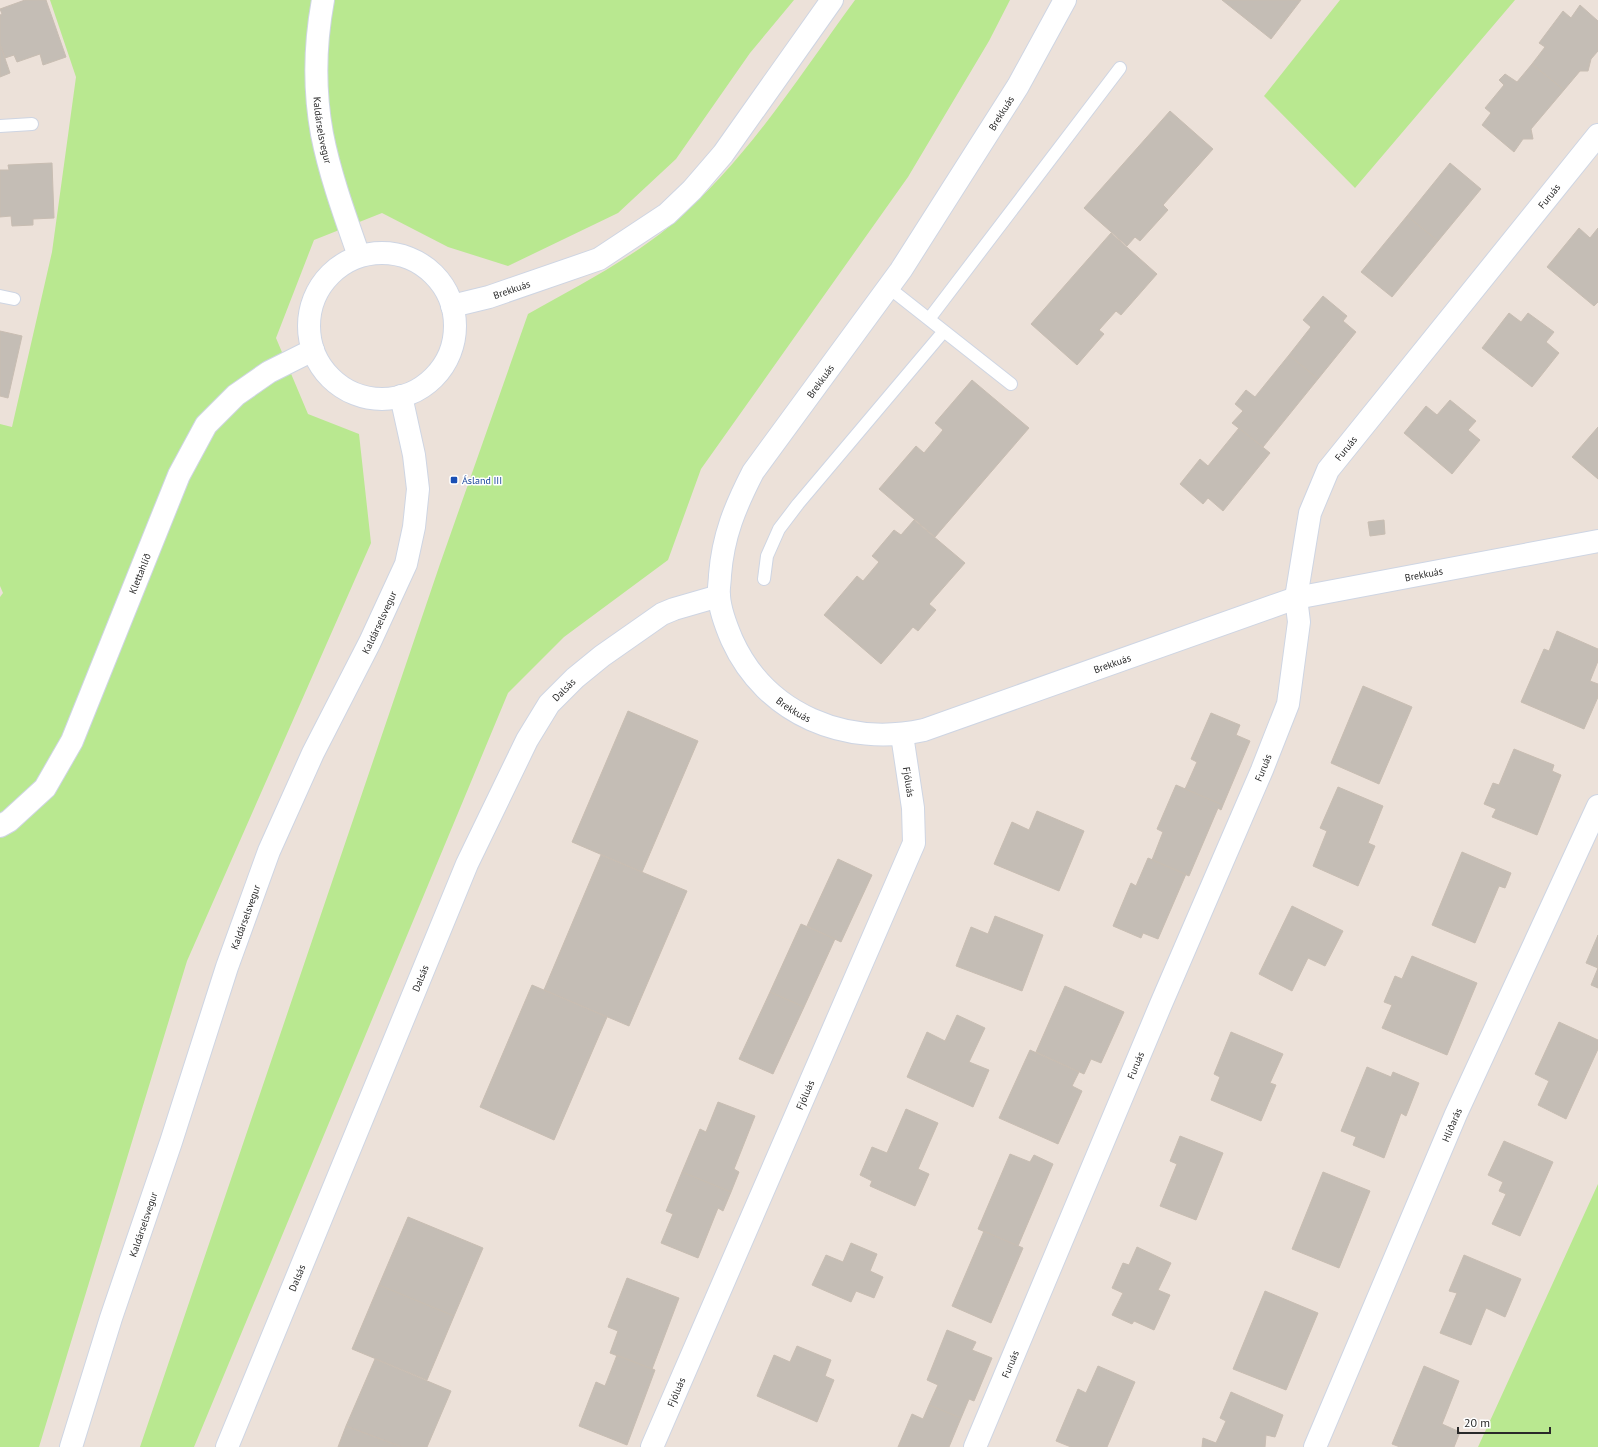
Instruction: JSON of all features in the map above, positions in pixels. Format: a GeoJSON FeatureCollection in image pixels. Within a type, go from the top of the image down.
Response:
{"type":"FeatureCollection","features":[{"type":"Feature","properties":{"kind":"street","name":"Kaldárselsvegur"},"geometry":{"type":"LineString","coordinates":[[322,0],[317,31],[317,80],[322,133],[338,191],[359,256]]}},
{"type":"Feature","properties":{"kind":"street","name":"Brekkuás"},"geometry":{"type":"LineString","coordinates":[[452,306],[489,297],[599,259],[667,214],[692,190],[723,154],[832,0]]}},
{"type":"Feature","properties":{"kind":"street","name":"Brekkuás"},"geometry":{"type":"LineString","coordinates":[[1065,0],[1018,86],[888,287],[754,472],[741,496],[728,526],[721,556],[719,596],[725,624],[740,656],[756,681],[777,701],[826,725],[853,732],[902,735],[924,730],[1296,598],[1598,542]]}},
{"type":"Feature","properties":{"kind":"street","name":"Furuás"},"geometry":{"type":"LineString","coordinates":[[975,1447],[1161,1004],[1262,770],[1288,704],[1299,622],[1296,598],[1310,513],[1328,470],[1598,135]]}},
{"type":"Feature","properties":{"kind":"street"},"geometry":{"type":"LineString","coordinates":[[378,253],[398,254],[416,261],[432,273],[444,288],[452,306],[455,325],[453,344],[446,362],[434,377],[419,389],[401,396],[383,399],[371,398],[348,390],[333,380],[321,366],[313,350],[309,331],[310,312],[316,294],[327,277],[342,265],[359,256],[378,253]]}},
{"type":"Feature","properties":{"kind":"street","name":"Klettahlíð"},"geometry":{"type":"LineString","coordinates":[[0,826],[9,821],[45,788],[72,741],[178,475],[206,425],[236,395],[269,372],[313,350]]}},
{"type":"Feature","properties":{"kind":"street","name":"Kaldárselsvegur"},"geometry":{"type":"LineString","coordinates":[[72,1447],[111,1318],[171,1142],[227,967],[269,851],[313,752],[370,642],[406,564],[414,527],[418,489],[414,455],[401,396]]}},
{"type":"Feature","properties":{"kind":"street","name":"Dalsás"},"geometry":{"type":"LineString","coordinates":[[227,1447],[467,864],[527,740],[549,704],[575,678],[602,656],[662,614],[719,596]]}},
{"type":"Feature","properties":{"kind":"street","name":"Fjóluás"},"geometry":{"type":"LineString","coordinates":[[652,1447],[914,843],[913,808],[902,735]]}},
{"type":"Feature","properties":{"kind":"street","name":"Hlíðarás"},"geometry":{"type":"LineString","coordinates":[[1315,1447],[1456,1114],[1598,806]]}},
{"type":"Feature","properties":{"kind":"lane"},"geometry":{"type":"LineString","coordinates":[[929,319],[1120,68]]}},
{"type":"Feature","properties":{"kind":"lane"},"geometry":{"type":"LineString","coordinates":[[0,126],[32,124]]}},
{"type":"Feature","properties":{"kind":"lane"},"geometry":{"type":"LineString","coordinates":[[888,287],[1011,384]]}},
{"type":"Feature","properties":{"kind":"lane"},"geometry":{"type":"LineString","coordinates":[[0,296],[14,299]]}},
{"type":"Feature","properties":{"kind":"lane"},"geometry":{"type":"LineString","coordinates":[[764,579],[767,556],[779,529],[798,504],[944,331]]}},
{"type":"Feature","properties":{"kind":"green space"},"geometry":{"type":"Polygon","coordinates":[[[50,0],[794,0],[750,53],[676,159],[618,213],[508,266],[448,247],[382,213],[314,240],[276,338],[308,414],[359,434],[371,543],[187,961],[39,1447],[0,1447],[0,597],[3,593],[0,586],[0,424],[12,427],[52,252],[76,77],[50,0]]]}},
{"type":"Feature","properties":{"kind":"green space"},"geometry":{"type":"Polygon","coordinates":[[[855,0],[1010,0],[989,41],[908,177],[701,469],[668,560],[564,637],[508,693],[194,1447],[140,1447],[440,564],[528,314],[601,273],[636,251],[654,239],[697,202],[722,176],[769,119],[855,0]]]}},
{"type":"Feature","properties":{"kind":"green space"},"geometry":{"type":"Polygon","coordinates":[[[1340,0],[1515,0],[1355,188],[1264,96],[1340,0]]]}},
{"type":"Feature","properties":{"kind":"green space"},"geometry":{"type":"Polygon","coordinates":[[[1598,1184],[1598,1447],[1478,1447],[1495,1410],[1598,1184]]]}},
{"type":"Feature","properties":{"kind":"building"},"geometry":{"type":"Polygon","coordinates":[[[25,0],[46,0],[66,57],[43,65],[40,54],[17,62],[14,55],[5,58],[0,44],[0,15],[2,14],[0,9],[25,0]]]}},
{"type":"Feature","properties":{"kind":"building"},"geometry":{"type":"Polygon","coordinates":[[[1222,0],[1301,0],[1271,39],[1222,0]]]}},
{"type":"Feature","properties":{"kind":"building"},"geometry":{"type":"Polygon","coordinates":[[[1580,5],[1598,21],[1598,51],[1591,59],[1588,71],[1580,71],[1564,90],[1532,64],[1545,47],[1539,43],[1563,11],[1571,18],[1580,5]]]}},
{"type":"Feature","properties":{"kind":"building"},"geometry":{"type":"Polygon","coordinates":[[[0,44],[10,73],[0,77],[0,44]]]}},
{"type":"Feature","properties":{"kind":"building"},"geometry":{"type":"Polygon","coordinates":[[[1532,64],[1564,90],[1531,129],[1533,139],[1523,139],[1514,152],[1482,125],[1491,113],[1485,108],[1504,85],[1499,80],[1505,74],[1517,82],[1532,64]]]}},
{"type":"Feature","properties":{"kind":"building"},"geometry":{"type":"Polygon","coordinates":[[[1170,111],[1213,149],[1163,205],[1168,210],[1140,241],[1135,237],[1127,246],[1084,208],[1170,111]]]}},
{"type":"Feature","properties":{"kind":"building"},"geometry":{"type":"Polygon","coordinates":[[[52,163],[54,218],[33,219],[33,225],[12,226],[11,216],[0,217],[0,170],[9,170],[8,165],[52,163]]]}},
{"type":"Feature","properties":{"kind":"building"},"geometry":{"type":"Polygon","coordinates":[[[1450,163],[1481,189],[1438,241],[1407,216],[1450,163]]]}},
{"type":"Feature","properties":{"kind":"building"},"geometry":{"type":"Polygon","coordinates":[[[1407,216],[1438,241],[1392,297],[1361,272],[1407,216]]]}},
{"type":"Feature","properties":{"kind":"building"},"geometry":{"type":"Polygon","coordinates":[[[1579,228],[1590,238],[1598,228],[1598,302],[1594,306],[1547,267],[1579,228]]]}},
{"type":"Feature","properties":{"kind":"building"},"geometry":{"type":"Polygon","coordinates":[[[1111,233],[1157,274],[1121,315],[1116,311],[1099,330],[1104,334],[1077,365],[1031,324],[1111,233]]]}},
{"type":"Feature","properties":{"kind":"building"},"geometry":{"type":"Polygon","coordinates":[[[1323,296],[1347,316],[1343,321],[1356,332],[1318,379],[1289,355],[1311,327],[1303,320],[1323,296]]]}},
{"type":"Feature","properties":{"kind":"building"},"geometry":{"type":"Polygon","coordinates":[[[1509,313],[1521,322],[1528,313],[1554,332],[1546,342],[1559,353],[1532,387],[1482,348],[1509,313]]]}},
{"type":"Feature","properties":{"kind":"building"},"geometry":{"type":"Polygon","coordinates":[[[0,331],[22,336],[8,398],[0,396],[0,331]]]}},
{"type":"Feature","properties":{"kind":"building"},"geometry":{"type":"Polygon","coordinates":[[[1289,355],[1318,379],[1263,447],[1232,423],[1243,411],[1235,404],[1246,390],[1255,397],[1289,355]]]}},
{"type":"Feature","properties":{"kind":"building"},"geometry":{"type":"Polygon","coordinates":[[[972,380],[1029,428],[935,537],[879,489],[916,446],[924,453],[943,430],[935,423],[972,380]]]}},
{"type":"Feature","properties":{"kind":"building"},"geometry":{"type":"Polygon","coordinates":[[[1450,400],[1476,421],[1468,430],[1480,440],[1452,474],[1404,433],[1426,406],[1437,415],[1450,400]]]}},
{"type":"Feature","properties":{"kind":"building"},"geometry":{"type":"Polygon","coordinates":[[[1598,427],[1598,479],[1572,457],[1598,427]]]}},
{"type":"Feature","properties":{"kind":"building"},"geometry":{"type":"Polygon","coordinates":[[[1239,428],[1270,453],[1223,511],[1208,498],[1203,504],[1180,484],[1200,459],[1208,466],[1239,428]]]}},
{"type":"Feature","properties":{"kind":"building"},"geometry":{"type":"Polygon","coordinates":[[[914,520],[965,563],[929,604],[936,610],[918,631],[913,627],[881,664],[824,615],[857,576],[863,581],[879,562],[872,556],[894,530],[901,535],[914,520]]]}},
{"type":"Feature","properties":{"kind":"building"},"geometry":{"type":"Polygon","coordinates":[[[1384,520],[1385,534],[1370,536],[1368,522],[1384,520]]]}},
{"type":"Feature","properties":{"kind":"building"},"geometry":{"type":"Polygon","coordinates":[[[1557,631],[1598,649],[1598,661],[1590,681],[1598,684],[1598,697],[1584,729],[1521,702],[1544,649],[1549,651],[1557,631]]]}},
{"type":"Feature","properties":{"kind":"building"},"geometry":{"type":"Polygon","coordinates":[[[1363,686],[1412,707],[1379,784],[1331,763],[1363,686]]]}},
{"type":"Feature","properties":{"kind":"building"},"geometry":{"type":"Polygon","coordinates":[[[628,711],[698,741],[642,872],[572,842],[628,711]]]}},
{"type":"Feature","properties":{"kind":"building"},"geometry":{"type":"Polygon","coordinates":[[[1211,713],[1240,725],[1236,735],[1250,741],[1223,805],[1185,789],[1197,762],[1191,759],[1211,713]]]}},
{"type":"Feature","properties":{"kind":"building"},"geometry":{"type":"Polygon","coordinates":[[[1514,749],[1554,765],[1552,771],[1561,775],[1537,835],[1492,817],[1496,809],[1484,804],[1493,783],[1499,785],[1514,749]]]}},
{"type":"Feature","properties":{"kind":"building"},"geometry":{"type":"Polygon","coordinates":[[[1176,785],[1223,805],[1221,810],[1218,808],[1189,876],[1152,860],[1163,832],[1157,829],[1176,785]]]}},
{"type":"Feature","properties":{"kind":"building"},"geometry":{"type":"Polygon","coordinates":[[[1338,787],[1383,806],[1368,843],[1375,846],[1358,886],[1313,866],[1327,831],[1320,828],[1338,787]]]}},
{"type":"Feature","properties":{"kind":"building"},"geometry":{"type":"Polygon","coordinates":[[[1037,811],[1084,831],[1059,891],[994,864],[1012,822],[1029,830],[1037,811]]]}},
{"type":"Feature","properties":{"kind":"building"},"geometry":{"type":"Polygon","coordinates":[[[1462,852],[1511,873],[1505,888],[1499,886],[1475,943],[1432,925],[1462,852]]]}},
{"type":"Feature","properties":{"kind":"building"},"geometry":{"type":"Polygon","coordinates":[[[601,855],[687,891],[629,1026],[544,990],[601,855]]]}},
{"type":"Feature","properties":{"kind":"building"},"geometry":{"type":"Polygon","coordinates":[[[1148,858],[1186,874],[1158,939],[1143,933],[1141,938],[1113,926],[1131,883],[1136,886],[1148,858]]]}},
{"type":"Feature","properties":{"kind":"building"},"geometry":{"type":"Polygon","coordinates":[[[838,859],[872,875],[841,942],[807,926],[838,859]]]}},
{"type":"Feature","properties":{"kind":"building"},"geometry":{"type":"Polygon","coordinates":[[[1292,906],[1343,931],[1325,966],[1308,958],[1292,991],[1259,974],[1292,906]]]}},
{"type":"Feature","properties":{"kind":"building"},"geometry":{"type":"Polygon","coordinates":[[[995,916],[1043,935],[1022,991],[956,966],[971,927],[988,934],[995,916]]]}},
{"type":"Feature","properties":{"kind":"building"},"geometry":{"type":"Polygon","coordinates":[[[801,924],[835,939],[804,1007],[770,992],[801,924]]]}},
{"type":"Feature","properties":{"kind":"building"},"geometry":{"type":"Polygon","coordinates":[[[1598,935],[1598,968],[1586,963],[1598,935]]]}},
{"type":"Feature","properties":{"kind":"building"},"geometry":{"type":"Polygon","coordinates":[[[1412,956],[1477,983],[1447,1055],[1382,1028],[1392,1005],[1384,1002],[1395,976],[1402,979],[1412,956]]]}},
{"type":"Feature","properties":{"kind":"building"},"geometry":{"type":"Polygon","coordinates":[[[1598,968],[1598,988],[1591,985],[1598,968]]]}},
{"type":"Feature","properties":{"kind":"building"},"geometry":{"type":"Polygon","coordinates":[[[532,985],[607,1017],[554,1140],[480,1107],[532,985]]]}},
{"type":"Feature","properties":{"kind":"building"},"geometry":{"type":"Polygon","coordinates":[[[1065,986],[1124,1012],[1101,1063],[1091,1059],[1084,1074],[1036,1052],[1065,986]]]}},
{"type":"Feature","properties":{"kind":"building"},"geometry":{"type":"Polygon","coordinates":[[[770,992],[804,1007],[773,1074],[739,1059],[770,992]]]}},
{"type":"Feature","properties":{"kind":"building"},"geometry":{"type":"Polygon","coordinates":[[[957,1015],[985,1028],[969,1062],[989,1070],[973,1107],[907,1077],[927,1032],[945,1041],[957,1015]]]}},
{"type":"Feature","properties":{"kind":"building"},"geometry":{"type":"Polygon","coordinates":[[[1559,1022],[1598,1040],[1598,1049],[1566,1119],[1538,1105],[1549,1081],[1535,1074],[1559,1022]]]}},
{"type":"Feature","properties":{"kind":"building"},"geometry":{"type":"Polygon","coordinates":[[[1231,1032],[1283,1054],[1270,1083],[1276,1085],[1261,1121],[1211,1100],[1220,1077],[1214,1074],[1231,1032]]]}},
{"type":"Feature","properties":{"kind":"building"},"geometry":{"type":"Polygon","coordinates":[[[1030,1050],[1079,1072],[1072,1086],[1082,1091],[1058,1144],[999,1118],[1030,1050]]]}},
{"type":"Feature","properties":{"kind":"building"},"geometry":{"type":"Polygon","coordinates":[[[1367,1067],[1391,1077],[1393,1072],[1419,1083],[1406,1116],[1401,1113],[1384,1158],[1353,1145],[1356,1137],[1341,1131],[1367,1067]]]}},
{"type":"Feature","properties":{"kind":"building"},"geometry":{"type":"Polygon","coordinates":[[[718,1102],[755,1116],[734,1169],[739,1172],[731,1192],[682,1172],[700,1129],[706,1132],[718,1102]]]}},
{"type":"Feature","properties":{"kind":"building"},"geometry":{"type":"Polygon","coordinates":[[[906,1109],[938,1123],[918,1169],[929,1174],[915,1206],[870,1186],[872,1181],[860,1175],[872,1147],[887,1153],[906,1109]]]}},
{"type":"Feature","properties":{"kind":"building"},"geometry":{"type":"Polygon","coordinates":[[[1180,1136],[1223,1153],[1196,1220],[1160,1206],[1177,1164],[1170,1161],[1180,1136]]]}},
{"type":"Feature","properties":{"kind":"building"},"geometry":{"type":"Polygon","coordinates":[[[1504,1141],[1553,1162],[1520,1236],[1492,1224],[1506,1194],[1499,1191],[1503,1182],[1488,1175],[1504,1141]]]}},
{"type":"Feature","properties":{"kind":"building"},"geometry":{"type":"Polygon","coordinates":[[[1010,1154],[1030,1162],[1034,1155],[1053,1164],[1018,1246],[978,1229],[1010,1154]]]}},
{"type":"Feature","properties":{"kind":"building"},"geometry":{"type":"Polygon","coordinates":[[[682,1172],[731,1192],[723,1211],[718,1208],[698,1258],[661,1243],[673,1214],[666,1211],[682,1172]]]}},
{"type":"Feature","properties":{"kind":"building"},"geometry":{"type":"Polygon","coordinates":[[[1323,1172],[1370,1191],[1339,1268],[1292,1249],[1323,1172]]]}},
{"type":"Feature","properties":{"kind":"building"},"geometry":{"type":"Polygon","coordinates":[[[408,1217],[483,1248],[454,1316],[379,1285],[408,1217]]]}},
{"type":"Feature","properties":{"kind":"building"},"geometry":{"type":"Polygon","coordinates":[[[984,1231],[1023,1248],[991,1323],[952,1306],[984,1231]]]}},
{"type":"Feature","properties":{"kind":"building"},"geometry":{"type":"Polygon","coordinates":[[[851,1243],[877,1254],[870,1271],[883,1277],[874,1298],[856,1291],[851,1302],[812,1285],[826,1255],[843,1262],[851,1243]]]}},
{"type":"Feature","properties":{"kind":"building"},"geometry":{"type":"Polygon","coordinates":[[[1137,1247],[1171,1263],[1158,1290],[1170,1295],[1154,1330],[1134,1321],[1132,1324],[1112,1315],[1123,1293],[1112,1288],[1123,1263],[1129,1265],[1137,1247]]]}},
{"type":"Feature","properties":{"kind":"building"},"geometry":{"type":"Polygon","coordinates":[[[1464,1255],[1521,1279],[1505,1317],[1486,1308],[1471,1345],[1440,1333],[1457,1293],[1449,1291],[1464,1255]]]}},
{"type":"Feature","properties":{"kind":"building"},"geometry":{"type":"Polygon","coordinates":[[[627,1278],[679,1298],[652,1369],[610,1353],[618,1331],[608,1327],[627,1278]]]}},
{"type":"Feature","properties":{"kind":"building"},"geometry":{"type":"Polygon","coordinates":[[[379,1285],[454,1316],[427,1380],[352,1349],[379,1285]]]}},
{"type":"Feature","properties":{"kind":"building"},"geometry":{"type":"Polygon","coordinates":[[[1265,1291],[1318,1313],[1286,1390],[1233,1369],[1265,1291]]]}},
{"type":"Feature","properties":{"kind":"building"},"geometry":{"type":"Polygon","coordinates":[[[947,1330],[976,1342],[972,1350],[992,1358],[974,1401],[969,1399],[961,1418],[929,1405],[938,1385],[927,1380],[947,1330]]]}},
{"type":"Feature","properties":{"kind":"building"},"geometry":{"type":"Polygon","coordinates":[[[797,1346],[831,1360],[825,1376],[834,1380],[817,1422],[757,1396],[774,1355],[790,1362],[797,1346]]]}},
{"type":"Feature","properties":{"kind":"building"},"geometry":{"type":"Polygon","coordinates":[[[617,1355],[655,1370],[627,1445],[579,1426],[596,1382],[605,1386],[617,1355]]]}},
{"type":"Feature","properties":{"kind":"building"},"geometry":{"type":"Polygon","coordinates":[[[375,1359],[451,1391],[427,1447],[402,1447],[346,1426],[375,1359]]]}},
{"type":"Feature","properties":{"kind":"building"},"geometry":{"type":"Polygon","coordinates":[[[1098,1366],[1135,1382],[1107,1447],[1071,1447],[1056,1441],[1078,1389],[1086,1393],[1098,1366]]]}},
{"type":"Feature","properties":{"kind":"building"},"geometry":{"type":"Polygon","coordinates":[[[1424,1366],[1459,1381],[1442,1424],[1460,1432],[1454,1447],[1400,1447],[1392,1444],[1424,1366]]]}},
{"type":"Feature","properties":{"kind":"building"},"geometry":{"type":"Polygon","coordinates":[[[1231,1392],[1283,1415],[1275,1437],[1266,1435],[1265,1447],[1202,1447],[1203,1438],[1216,1443],[1226,1421],[1220,1418],[1231,1392]]]}},
{"type":"Feature","properties":{"kind":"building"},"geometry":{"type":"Polygon","coordinates":[[[929,1405],[961,1418],[949,1447],[898,1447],[912,1414],[923,1419],[929,1405]]]}},
{"type":"Feature","properties":{"kind":"building"},"geometry":{"type":"Polygon","coordinates":[[[346,1426],[402,1447],[338,1447],[346,1426]]]}},
{"type":"Feature","properties":{"kind":"place","name":"Ásland III"},"geometry":{"type":"Point","coordinates":[454,480]}}]}
